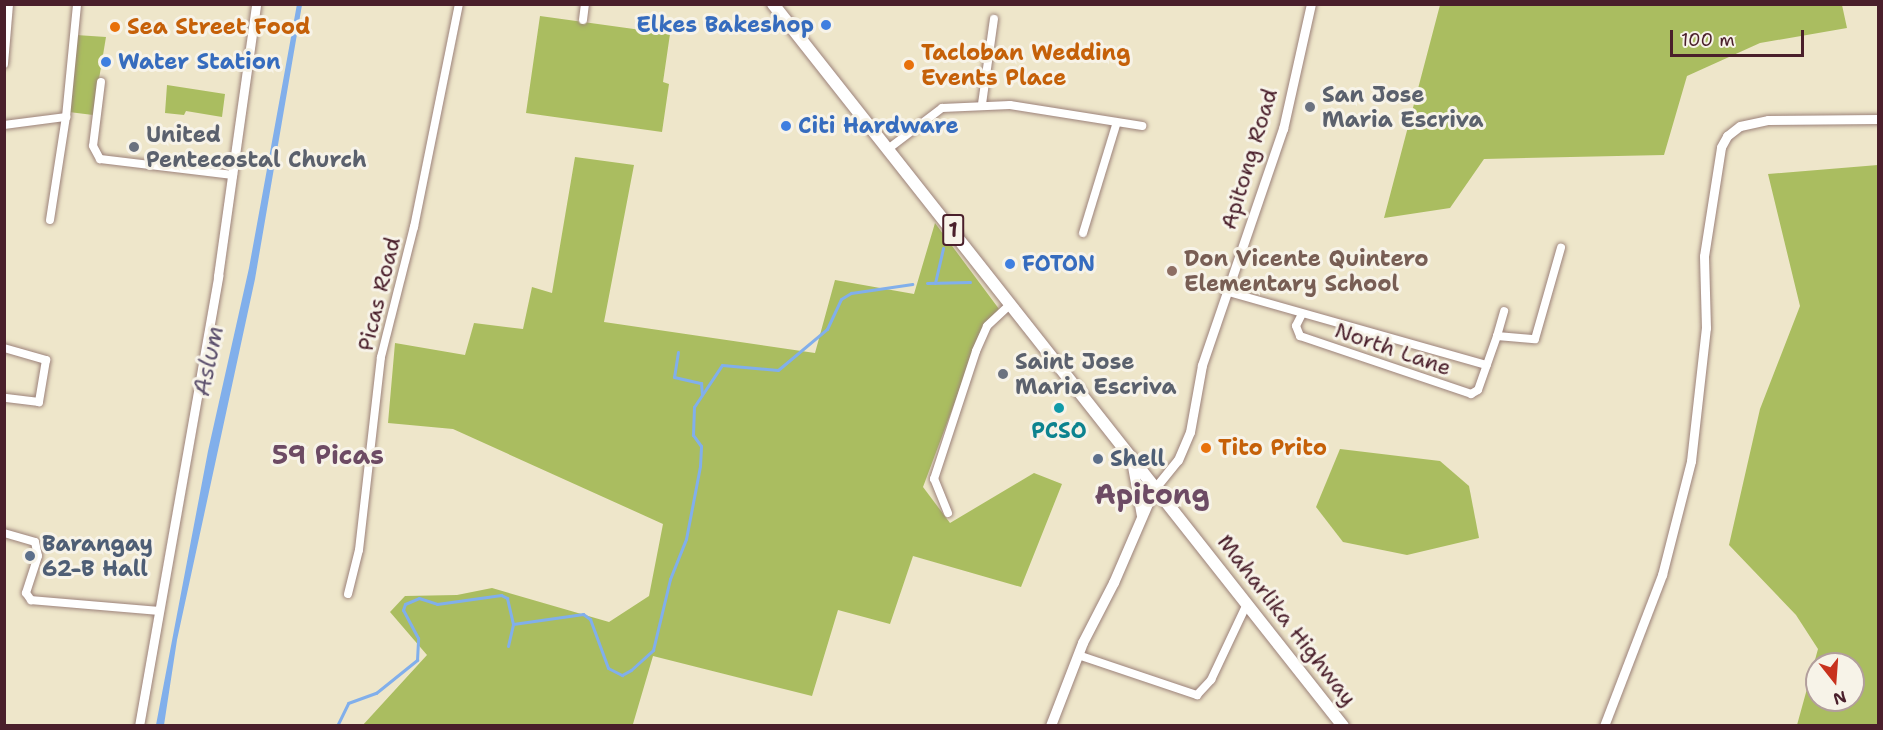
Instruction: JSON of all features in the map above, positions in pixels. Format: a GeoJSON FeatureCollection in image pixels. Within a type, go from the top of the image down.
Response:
{"type":"FeatureCollection","features":[{"type":"Feature","properties":{"kind":"main road","name":"Maharlika Highway"},"geometry":{"type":"LineString","coordinates":[[773,4],[1343,726]]}},
{"type":"Feature","properties":{"kind":"main road"},"geometry":{"type":"LineString","coordinates":[[1131,458],[1139,490],[1141,522]]}},
{"type":"Feature","properties":{"kind":"main road"},"geometry":{"type":"LineString","coordinates":[[1051,726],[1078,655],[1155,488]]}},
{"type":"Feature","properties":{"kind":"street"},"geometry":{"type":"LineString","coordinates":[[4,64],[9,4]]}},
{"type":"Feature","properties":{"kind":"street"},"geometry":{"type":"LineString","coordinates":[[50,220],[66,117],[76,4]]}},
{"type":"Feature","properties":{"kind":"street"},"geometry":{"type":"LineString","coordinates":[[139,726],[232,175],[256,4]]}},
{"type":"Feature","properties":{"kind":"street","name":"Picas Road"},"geometry":{"type":"LineString","coordinates":[[348,594],[358,550],[381,357],[414,226],[459,4]]}},
{"type":"Feature","properties":{"kind":"street"},"geometry":{"type":"LineString","coordinates":[[583,20],[585,4]]}},
{"type":"Feature","properties":{"kind":"street","name":"Apitong Road"},"geometry":{"type":"LineString","coordinates":[[1155,488],[1184,449],[1202,365],[1225,291],[1283,129],[1311,4]]}},
{"type":"Feature","properties":{"kind":"street"},"geometry":{"type":"LineString","coordinates":[[982,104],[994,19]]}},
{"type":"Feature","properties":{"kind":"street"},"geometry":{"type":"LineString","coordinates":[[101,82],[93,146],[100,159],[232,175]]}},
{"type":"Feature","properties":{"kind":"street"},"geometry":{"type":"LineString","coordinates":[[888,149],[942,108],[982,104],[1010,105],[1116,125],[1142,126]]}},
{"type":"Feature","properties":{"kind":"street"},"geometry":{"type":"LineString","coordinates":[[4,125],[66,117]]}},
{"type":"Feature","properties":{"kind":"street"},"geometry":{"type":"LineString","coordinates":[[1604,726],[1662,576],[1691,461],[1706,328],[1704,256],[1721,147],[1727,136],[1740,126],[1768,120],[1878,119]]}},
{"type":"Feature","properties":{"kind":"street"},"geometry":{"type":"LineString","coordinates":[[1083,233],[1116,125]]}},
{"type":"Feature","properties":{"kind":"street"},"geometry":{"type":"LineString","coordinates":[[1497,336],[1535,339],[1561,248]]}},
{"type":"Feature","properties":{"kind":"street"},"geometry":{"type":"LineString","coordinates":[[1225,291],[1487,365],[1504,311]]}},
{"type":"Feature","properties":{"kind":"street"},"geometry":{"type":"LineString","coordinates":[[948,513],[934,479],[975,351],[987,326],[1011,303]]}},
{"type":"Feature","properties":{"kind":"street","name":"North Lane"},"geometry":{"type":"LineString","coordinates":[[1302,314],[1296,326],[1300,336],[1475,393],[1487,365]]}},
{"type":"Feature","properties":{"kind":"street"},"geometry":{"type":"LineString","coordinates":[[4,348],[46,360],[39,402],[4,398]]}},
{"type":"Feature","properties":{"kind":"street"},"geometry":{"type":"LineString","coordinates":[[4,533],[35,542],[38,556],[26,593],[31,600],[159,611]]}},
{"type":"Feature","properties":{"kind":"street"},"geometry":{"type":"LineString","coordinates":[[1078,655],[1197,695],[1212,680],[1247,604]]}},
{"type":"Feature","properties":{"kind":"green space"},"geometry":{"type":"Polygon","coordinates":[[[1440,5],[1842,5],[1847,28],[1760,43],[1687,76],[1664,155],[1484,159],[1450,208],[1384,218],[1440,5]]]}},
{"type":"Feature","properties":{"kind":"green space"},"geometry":{"type":"Polygon","coordinates":[[[540,16],[670,34],[663,82],[669,84],[662,132],[526,113],[540,16]]]}},
{"type":"Feature","properties":{"kind":"green space"},"geometry":{"type":"Polygon","coordinates":[[[76,35],[106,37],[93,115],[69,112],[76,35]]]}},
{"type":"Feature","properties":{"kind":"green space"},"geometry":{"type":"Polygon","coordinates":[[[167,85],[225,94],[222,117],[186,111],[184,115],[165,113],[167,85]]]}},
{"type":"Feature","properties":{"kind":"green space"},"geometry":{"type":"Polygon","coordinates":[[[575,157],[634,165],[604,322],[815,353],[835,280],[914,294],[935,223],[999,309],[983,327],[923,487],[950,523],[1034,473],[1062,484],[1021,587],[913,556],[890,624],[838,610],[812,696],[653,656],[633,724],[362,726],[427,655],[390,612],[405,596],[457,595],[492,588],[609,622],[649,596],[663,524],[453,429],[388,423],[395,343],[465,355],[474,323],[523,329],[532,287],[552,293],[575,157]]]}},
{"type":"Feature","properties":{"kind":"green space"},"geometry":{"type":"Polygon","coordinates":[[[1878,165],[1878,725],[1797,725],[1805,696],[1805,712],[1865,712],[1865,652],[1817,652],[1818,649],[1796,615],[1729,545],[1760,409],[1800,306],[1768,174],[1878,165]]]}},
{"type":"Feature","properties":{"kind":"green space"},"geometry":{"type":"Polygon","coordinates":[[[1340,449],[1440,461],[1469,486],[1479,538],[1407,555],[1343,542],[1316,507],[1340,449]]]}},
{"type":"Feature","properties":{"kind":"water"},"geometry":{"type":"Polygon","coordinates":[[[297,4],[302,5],[255,279],[177,640],[164,725],[156,725],[208,451],[249,268],[297,4]]]}},
{"type":"Feature","properties":{"kind":"waterway"},"geometry":{"type":"LineString","coordinates":[[935,283],[943,248]]}},
{"type":"Feature","properties":{"kind":"waterway"},"geometry":{"type":"LineString","coordinates":[[927,283],[970,282]]}},
{"type":"Feature","properties":{"kind":"waterway"},"geometry":{"type":"LineString","coordinates":[[337,726],[348,703],[376,693],[417,660],[418,638],[403,610],[405,604],[419,598],[437,604],[501,595],[507,598],[513,624],[583,614],[590,619],[608,668],[622,675],[631,670],[653,650],[670,579],[686,539],[700,466],[701,446],[693,435],[694,407],[722,365],[778,370],[827,329],[841,299],[851,293],[912,284]]}},
{"type":"Feature","properties":{"kind":"waterway"},"geometry":{"type":"LineString","coordinates":[[678,352],[674,377],[701,383],[702,394]]}},
{"type":"Feature","properties":{"kind":"waterway"},"geometry":{"type":"LineString","coordinates":[[508,646],[513,624]]}},
{"type":"Feature","properties":{"kind":"place","name":"Elkes Bakeshop"},"geometry":{"type":"Point","coordinates":[826,25]}},
{"type":"Feature","properties":{"kind":"place","name":"Sea Street Food"},"geometry":{"type":"Point","coordinates":[115,27]}},
{"type":"Feature","properties":{"kind":"place","name":"Water Station"},"geometry":{"type":"Point","coordinates":[106,62]}},
{"type":"Feature","properties":{"kind":"place","name":"Tacloban Wedding Events Place"},"geometry":{"type":"Point","coordinates":[909,65]}},
{"type":"Feature","properties":{"kind":"place","name":"San Jose Maria Escriva"},"geometry":{"type":"Point","coordinates":[1310,107]}},
{"type":"Feature","properties":{"kind":"place","name":"Citi Hardware"},"geometry":{"type":"Point","coordinates":[786,126]}},
{"type":"Feature","properties":{"kind":"place","name":"United Pentecostal Church"},"geometry":{"type":"Point","coordinates":[134,147]}},
{"type":"Feature","properties":{"kind":"place","name":"FOTON"},"geometry":{"type":"Point","coordinates":[1010,264]}},
{"type":"Feature","properties":{"kind":"place","name":"Don Vicente Quintero Elementary School"},"geometry":{"type":"Point","coordinates":[1172,271]}},
{"type":"Feature","properties":{"kind":"place","name":"Saint Jose Maria Escriva"},"geometry":{"type":"Point","coordinates":[1003,374]}},
{"type":"Feature","properties":{"kind":"place","name":"PCSO"},"geometry":{"type":"Point","coordinates":[1059,408]}},
{"type":"Feature","properties":{"kind":"place","name":"Tito Prito"},"geometry":{"type":"Point","coordinates":[1206,448]}},
{"type":"Feature","properties":{"kind":"place","name":"Shell"},"geometry":{"type":"Point","coordinates":[1098,459]}},
{"type":"Feature","properties":{"kind":"place","name":"Barangay 62-B Hall"},"geometry":{"type":"Point","coordinates":[30,556]}},
{"type":"Feature","properties":{"kind":"district","name":"59 Picas"},"geometry":{"type":"Point","coordinates":[328,455]}},
{"type":"Feature","properties":{"kind":"district","name":"Apitong"},"geometry":{"type":"Point","coordinates":[1152,494]}},
{"type":"Feature","properties":{"kind":"water label","name":"Aslum"},"geometry":{"type":"Point","coordinates":[209,361]}}]}
